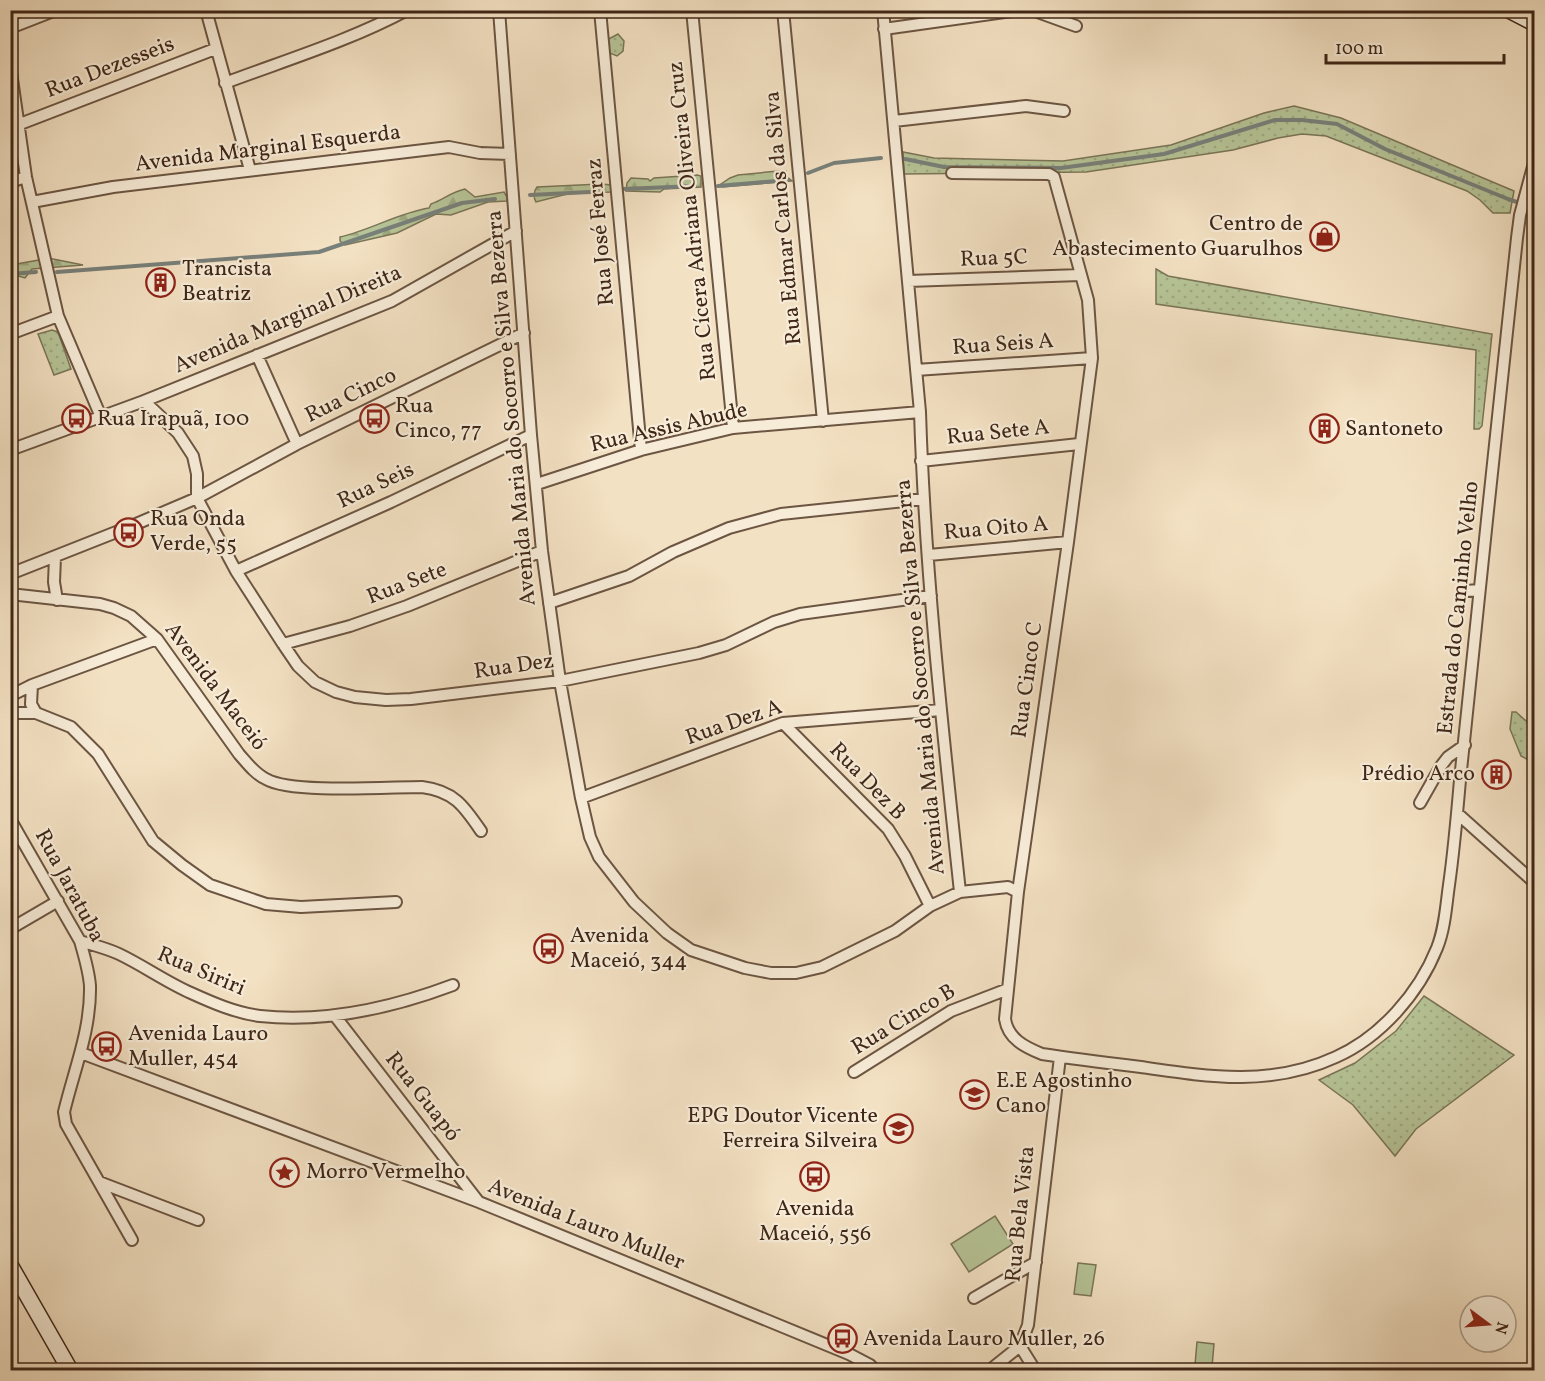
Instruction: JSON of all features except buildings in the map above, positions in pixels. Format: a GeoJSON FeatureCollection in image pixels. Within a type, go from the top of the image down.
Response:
{"type":"FeatureCollection","features":[{"type":"Feature","properties":{"kind":"street"},"geometry":{"type":"LineString","coordinates":[[10,28],[56,10]]}},
{"type":"Feature","properties":{"kind":"street"},"geometry":{"type":"LineString","coordinates":[[206,10],[250,170]]}},
{"type":"Feature","properties":{"kind":"street"},"geometry":{"type":"LineString","coordinates":[[225,83],[345,38],[407,10]]}},
{"type":"Feature","properties":{"kind":"street","name":"Avenida Maria do Socorro e Silva Bezerra"},"geometry":{"type":"LineString","coordinates":[[499,10],[542,551],[560,681],[590,837],[599,857],[634,902],[667,933],[691,950],[717,960],[771,973],[796,973],[822,967],[895,931],[930,906],[960,892],[931,596],[921,461],[920,412],[883,10]]}},
{"type":"Feature","properties":{"kind":"street","name":"Rua José Ferraz"},"geometry":{"type":"LineString","coordinates":[[600,10],[641,450]]}},
{"type":"Feature","properties":{"kind":"street","name":"Rua Cícera Adriana Oliveira Cruz"},"geometry":{"type":"LineString","coordinates":[[692,10],[733,428]]}},
{"type":"Feature","properties":{"kind":"street","name":"Rua Edmar Carlos da Silva"},"geometry":{"type":"LineString","coordinates":[[783,10],[823,421]]}},
{"type":"Feature","properties":{"kind":"street"},"geometry":{"type":"LineString","coordinates":[[884,29],[1020,10]]}},
{"type":"Feature","properties":{"kind":"street"},"geometry":{"type":"LineString","coordinates":[[1032,10],[1076,26]]}},
{"type":"Feature","properties":{"kind":"street"},"geometry":{"type":"LineString","coordinates":[[1509,10],[1534,23]]}},
{"type":"Feature","properties":{"kind":"street","name":"Rua Dezesseis"},"geometry":{"type":"LineString","coordinates":[[20,124],[215,49]]}},
{"type":"Feature","properties":{"kind":"street"},"geometry":{"type":"LineString","coordinates":[[10,64],[26,177],[58,316],[101,417]]}},
{"type":"Feature","properties":{"kind":"street"},"geometry":{"type":"LineString","coordinates":[[894,121],[1026,106],[1064,111]]}},
{"type":"Feature","properties":{"kind":"street","name":"Avenida Marginal Esquerda"},"geometry":{"type":"LineString","coordinates":[[32,202],[113,187],[449,147],[480,153],[510,153]]}},
{"type":"Feature","properties":{"kind":"street","name":"Estrada do Caminho Velho"},"geometry":{"type":"LineString","coordinates":[[1060,1057],[1221,1077],[1276,1076],[1305,1070],[1338,1056],[1364,1041],[1408,998],[1424,974],[1444,927],[1458,814],[1479,590],[1520,215],[1534,164]]}},
{"type":"Feature","properties":{"kind":"street","name":"Rua Cinco C"},"geometry":{"type":"LineString","coordinates":[[952,173],[1049,174],[1052,176],[1088,300],[1092,358],[1018,892],[1005,1019],[1006,1029],[1012,1037],[1042,1054],[1060,1057]]}},
{"type":"Feature","properties":{"kind":"street"},"geometry":{"type":"LineString","coordinates":[[10,182],[26,177]]}},
{"type":"Feature","properties":{"kind":"street","name":"Avenida Marginal Direita"},"geometry":{"type":"LineString","coordinates":[[10,450],[144,401],[392,300],[516,231]]}},
{"type":"Feature","properties":{"kind":"street","name":"Rua 5C"},"geometry":{"type":"LineString","coordinates":[[908,281],[1080,275]]}},
{"type":"Feature","properties":{"kind":"street"},"geometry":{"type":"LineString","coordinates":[[10,334],[58,316]]}},
{"type":"Feature","properties":{"kind":"street","name":"Rua Cinco"},"geometry":{"type":"LineString","coordinates":[[10,573],[55,557],[197,498],[297,444],[524,333]]}},
{"type":"Feature","properties":{"kind":"street"},"geometry":{"type":"LineString","coordinates":[[257,354],[297,444]]}},
{"type":"Feature","properties":{"kind":"street","name":"Rua Seis A"},"geometry":{"type":"LineString","coordinates":[[916,370],[1092,358]]}},
{"type":"Feature","properties":{"kind":"street"},"geometry":{"type":"LineString","coordinates":[[144,401],[178,433],[193,456],[197,474],[197,498]]}},
{"type":"Feature","properties":{"kind":"street","name":"Rua Assis Abude"},"geometry":{"type":"LineString","coordinates":[[537,484],[641,450],[733,428],[920,412]]}},
{"type":"Feature","properties":{"kind":"street","name":"Rua Seis"},"geometry":{"type":"LineString","coordinates":[[236,571],[391,502],[531,435]]}},
{"type":"Feature","properties":{"kind":"street","name":"Rua Sete A"},"geometry":{"type":"LineString","coordinates":[[921,461],[1079,444]]}},
{"type":"Feature","properties":{"kind":"street","name":"Rua Dez"},"geometry":{"type":"LineString","coordinates":[[197,498],[236,571],[298,666],[315,682],[336,692],[355,697],[386,700],[411,699],[560,681],[699,653],[726,645],[774,622],[800,614],[931,596]]}},
{"type":"Feature","properties":{"kind":"street"},"geometry":{"type":"LineString","coordinates":[[549,603],[628,576],[673,552],[729,528],[782,514],[924,499]]}},
{"type":"Feature","properties":{"kind":"street","name":"Rua Oito A"},"geometry":{"type":"LineString","coordinates":[[929,555],[1068,542]]}},
{"type":"Feature","properties":{"kind":"street","name":"Rua Sete"},"geometry":{"type":"LineString","coordinates":[[283,644],[350,626],[406,606],[542,551]]}},
{"type":"Feature","properties":{"kind":"street"},"geometry":{"type":"LineString","coordinates":[[55,557],[54,582],[57,600]]}},
{"type":"Feature","properties":{"kind":"street"},"geometry":{"type":"LineString","coordinates":[[1466,591],[1479,590]]}},
{"type":"Feature","properties":{"kind":"street","name":"Avenida Maceió"},"geometry":{"type":"LineString","coordinates":[[10,594],[100,604],[131,616],[157,639],[239,754],[266,780],[281,785],[306,787],[436,789],[450,795],[463,805],[481,831]]}},
{"type":"Feature","properties":{"kind":"street"},"geometry":{"type":"LineString","coordinates":[[10,696],[32,685],[157,639]]}},
{"type":"Feature","properties":{"kind":"street"},"geometry":{"type":"LineString","coordinates":[[32,685],[31,704],[36,713]]}},
{"type":"Feature","properties":{"kind":"street","name":"Rua Dez A"},"geometry":{"type":"LineString","coordinates":[[581,798],[783,723],[941,710]]}},
{"type":"Feature","properties":{"kind":"street"},"geometry":{"type":"LineString","coordinates":[[10,713],[36,713],[71,727],[98,754],[153,841],[210,885],[266,904],[301,907],[396,903]]}},
{"type":"Feature","properties":{"kind":"street","name":"Rua Dez B"},"geometry":{"type":"LineString","coordinates":[[783,723],[888,829],[906,856],[930,906]]}},
{"type":"Feature","properties":{"kind":"street"},"geometry":{"type":"LineString","coordinates":[[1420,803],[1441,766],[1448,757],[1465,745]]}},
{"type":"Feature","properties":{"kind":"street"},"geometry":{"type":"LineString","coordinates":[[1458,814],[1534,882]]}},
{"type":"Feature","properties":{"kind":"street","name":"Rua Jaratuba"},"geometry":{"type":"LineString","coordinates":[[10,819],[80,941],[90,984],[87,1025],[64,1112],[66,1124],[132,1240]]}},
{"type":"Feature","properties":{"kind":"street"},"geometry":{"type":"LineString","coordinates":[[960,892],[1008,887],[1018,892]]}},
{"type":"Feature","properties":{"kind":"street"},"geometry":{"type":"LineString","coordinates":[[10,930],[58,901]]}},
{"type":"Feature","properties":{"kind":"street","name":"Rua Siriri"},"geometry":{"type":"LineString","coordinates":[[80,941],[120,955],[161,979],[227,1008],[259,1016],[335,1016],[423,996],[453,985]]}},
{"type":"Feature","properties":{"kind":"street","name":"Rua Cinco B"},"geometry":{"type":"LineString","coordinates":[[854,1072],[951,1011],[1008,989]]}},
{"type":"Feature","properties":{"kind":"street","name":"Rua Guapó"},"geometry":{"type":"LineString","coordinates":[[335,1016],[479,1202]]}},
{"type":"Feature","properties":{"kind":"street","name":"Avenida Lauro Muller"},"geometry":{"type":"LineString","coordinates":[[81,1053],[479,1202],[849,1354],[873,1368]]}},
{"type":"Feature","properties":{"kind":"street","name":"Rua Bela Vista"},"geometry":{"type":"LineString","coordinates":[[1020,1346],[1028,1325],[1060,1057]]}},
{"type":"Feature","properties":{"kind":"street"},"geometry":{"type":"LineString","coordinates":[[99,1182],[198,1220]]}},
{"type":"Feature","properties":{"kind":"street"},"geometry":{"type":"LineString","coordinates":[[974,1298],[1036,1262]]}},
{"type":"Feature","properties":{"kind":"street"},"geometry":{"type":"LineString","coordinates":[[10,1265],[70,1371]]}},
{"type":"Feature","properties":{"kind":"street"},"geometry":{"type":"LineString","coordinates":[[990,1371],[1020,1346],[1035,1371]]}},
{"type":"Feature","properties":{"kind":"green space"},"geometry":{"type":"Polygon","coordinates":[[[618,34],[624,41],[623,51],[617,56],[605,51],[605,41],[618,34]]]}},
{"type":"Feature","properties":{"kind":"green space"},"geometry":{"type":"Polygon","coordinates":[[[1294,106],[1341,118],[1514,191],[1510,213],[1493,213],[1467,191],[1326,136],[1302,134],[1233,150],[1086,172],[904,174],[903,152],[934,158],[1063,161],[1171,145],[1264,113],[1294,106]]]}},
{"type":"Feature","properties":{"kind":"green space"},"geometry":{"type":"Polygon","coordinates":[[[786,171],[786,176],[792,181],[722,187],[721,184],[738,175],[786,171]]]}},
{"type":"Feature","properties":{"kind":"green space"},"geometry":{"type":"Polygon","coordinates":[[[701,176],[701,187],[664,189],[660,192],[626,191],[627,183],[631,178],[650,181],[654,178],[701,176]]]}},
{"type":"Feature","properties":{"kind":"green space"},"geometry":{"type":"Polygon","coordinates":[[[612,185],[612,192],[571,193],[536,202],[534,198],[537,187],[612,185]]]}},
{"type":"Feature","properties":{"kind":"green space"},"geometry":{"type":"Polygon","coordinates":[[[465,189],[475,197],[504,192],[507,201],[488,202],[451,215],[436,214],[397,233],[345,245],[340,241],[340,237],[429,208],[431,204],[465,189]]]}},
{"type":"Feature","properties":{"kind":"green space"},"geometry":{"type":"Polygon","coordinates":[[[40,257],[83,265],[32,269],[25,278],[11,274],[10,265],[39,260],[40,257]]]}},
{"type":"Feature","properties":{"kind":"green space"},"geometry":{"type":"Polygon","coordinates":[[[1156,269],[1168,276],[1492,334],[1482,426],[1474,429],[1476,350],[1156,304],[1156,269]]]}},
{"type":"Feature","properties":{"kind":"green space"},"geometry":{"type":"Polygon","coordinates":[[[52,330],[58,332],[71,369],[54,375],[38,334],[52,330]]]}},
{"type":"Feature","properties":{"kind":"green space"},"geometry":{"type":"Polygon","coordinates":[[[1512,712],[1516,712],[1534,728],[1534,763],[1521,756],[1510,729],[1512,712]]]}},
{"type":"Feature","properties":{"kind":"green space"},"geometry":{"type":"Polygon","coordinates":[[[1424,996],[1514,1055],[1416,1129],[1395,1156],[1353,1105],[1319,1080],[1355,1063],[1396,1031],[1424,996]]]}},
{"type":"Feature","properties":{"kind":"green space"},"geometry":{"type":"Polygon","coordinates":[[[995,1216],[1013,1244],[969,1272],[951,1244],[995,1216]]]}},
{"type":"Feature","properties":{"kind":"green space"},"geometry":{"type":"Polygon","coordinates":[[[1078,1263],[1096,1265],[1091,1296],[1074,1294],[1078,1263]]]}},
{"type":"Feature","properties":{"kind":"green space"},"geometry":{"type":"Polygon","coordinates":[[[1197,1342],[1214,1344],[1212,1367],[1195,1365],[1197,1342]]]}},
{"type":"Feature","properties":{"kind":"waterway"},"geometry":{"type":"LineString","coordinates":[[905,159],[944,167],[1061,168],[1164,154],[1275,120],[1302,120],[1337,124],[1385,149],[1534,208]]}},
{"type":"Feature","properties":{"kind":"waterway"},"geometry":{"type":"LineString","coordinates":[[808,173],[834,163],[881,158]]}},
{"type":"Feature","properties":{"kind":"waterway"},"geometry":{"type":"LineString","coordinates":[[718,186],[788,180]]}},
{"type":"Feature","properties":{"kind":"waterway"},"geometry":{"type":"LineString","coordinates":[[623,189],[695,186]]}},
{"type":"Feature","properties":{"kind":"waterway"},"geometry":{"type":"LineString","coordinates":[[530,195],[590,192]]}},
{"type":"Feature","properties":{"kind":"waterway"},"geometry":{"type":"LineString","coordinates":[[57,272],[319,252],[462,203],[495,199]]}},
{"type":"Feature","properties":{"kind":"waterway"},"geometry":{"type":"LineString","coordinates":[[10,274],[36,272]]}},
{"type":"Feature","properties":{"kind":"place","name":"Centro de Abastecimento Guarulhos"},"geometry":{"type":"Point","coordinates":[1324,237]}},
{"type":"Feature","properties":{"kind":"place","name":"Trancista Beatriz"},"geometry":{"type":"Point","coordinates":[161,282]}},
{"type":"Feature","properties":{"kind":"place","name":"Rua Irapuã, 100"},"geometry":{"type":"Point","coordinates":[76,419]}},
{"type":"Feature","properties":{"kind":"place","name":"Rua Cinco, 77"},"geometry":{"type":"Point","coordinates":[374,419]}},
{"type":"Feature","properties":{"kind":"place","name":"Santoneto"},"geometry":{"type":"Point","coordinates":[1324,429]}},
{"type":"Feature","properties":{"kind":"place","name":"Rua Onda Verde, 55"},"geometry":{"type":"Point","coordinates":[129,532]}},
{"type":"Feature","properties":{"kind":"place","name":"Prédio Arco"},"geometry":{"type":"Point","coordinates":[1496,774]}},
{"type":"Feature","properties":{"kind":"place","name":"Avenida Maceió, 344"},"geometry":{"type":"Point","coordinates":[549,949]}},
{"type":"Feature","properties":{"kind":"place","name":"Avenida Lauro Muller, 454"},"geometry":{"type":"Point","coordinates":[107,1047]}},
{"type":"Feature","properties":{"kind":"place","name":"E.E Agostinho Cano"},"geometry":{"type":"Point","coordinates":[975,1094]}},
{"type":"Feature","properties":{"kind":"place","name":"EPG Doutor Vicente Ferreira Silveira"},"geometry":{"type":"Point","coordinates":[899,1129]}},
{"type":"Feature","properties":{"kind":"place","name":"Morro Vermelho"},"geometry":{"type":"Point","coordinates":[285,1172]}},
{"type":"Feature","properties":{"kind":"place","name":"Avenida Maceió, 556"},"geometry":{"type":"Point","coordinates":[815,1177]}},
{"type":"Feature","properties":{"kind":"place","name":"Avenida Lauro Muller, 26"},"geometry":{"type":"Point","coordinates":[842,1339]}}]}
